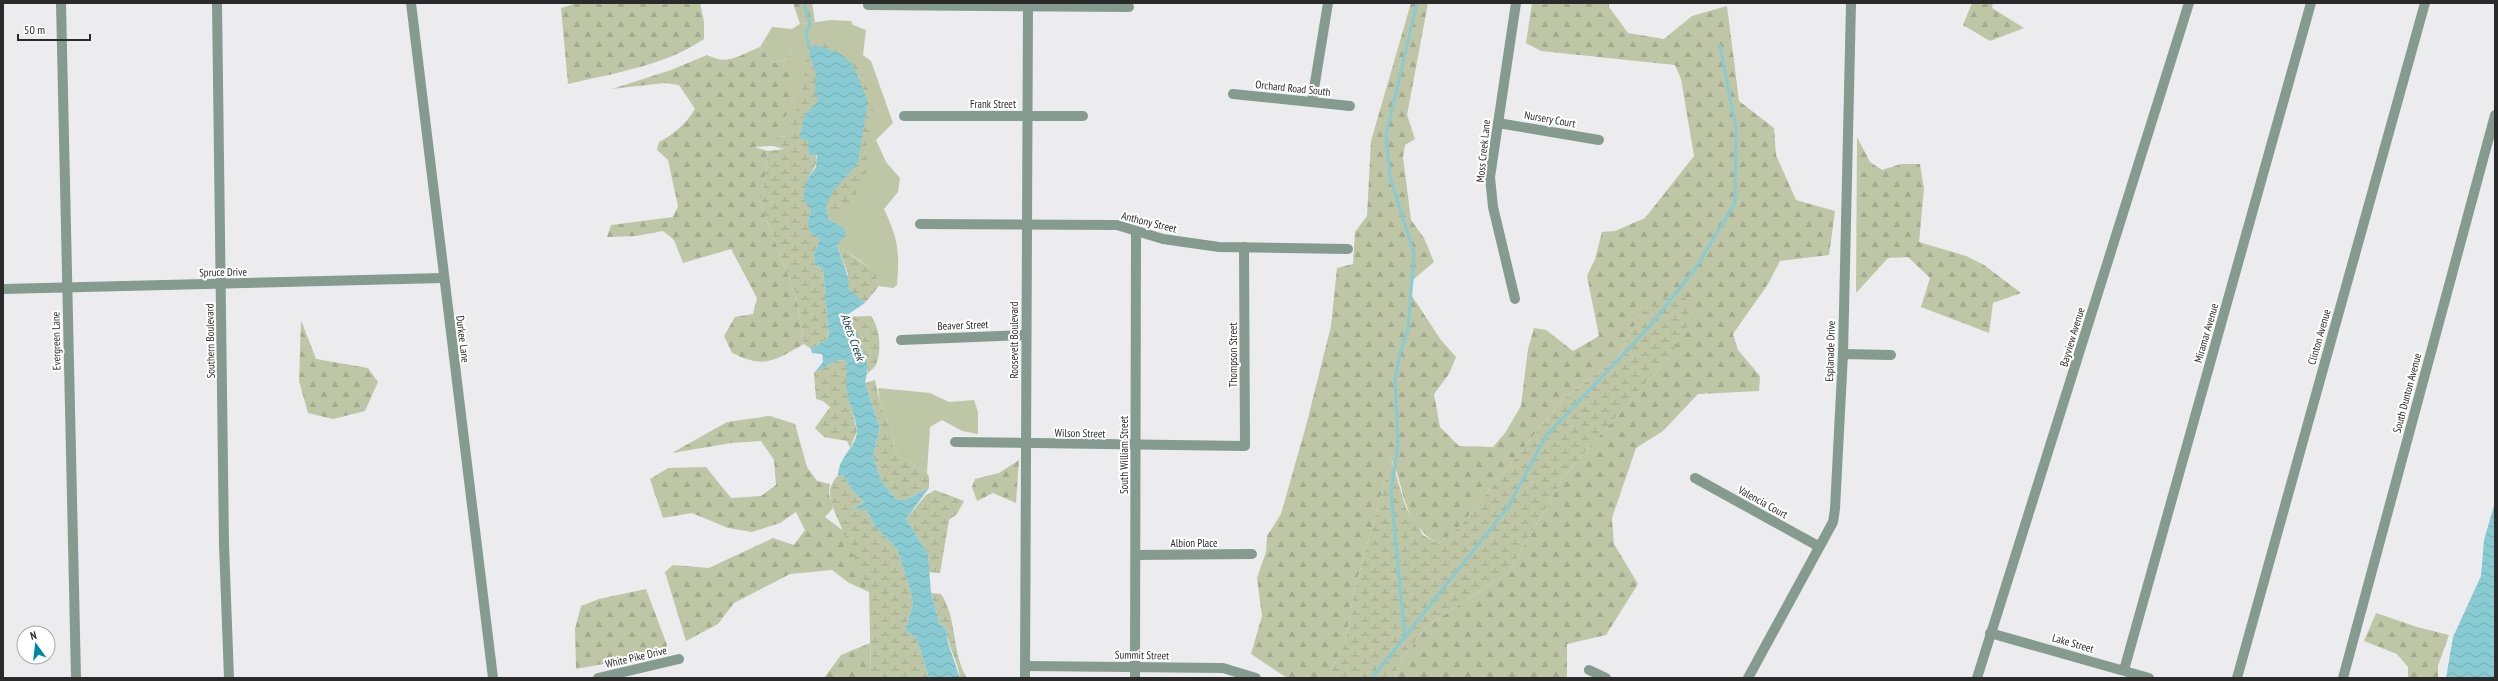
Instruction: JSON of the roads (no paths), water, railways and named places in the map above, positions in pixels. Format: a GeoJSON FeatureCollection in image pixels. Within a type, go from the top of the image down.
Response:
{"type":"FeatureCollection","features":[{"type":"Feature","properties":{"kind":"street","name":"Evergreen Lane"},"geometry":{"type":"LineString","coordinates":[[61,3],[66,286],[76,678]]}},
{"type":"Feature","properties":{"kind":"street","name":"Southern Boulevard"},"geometry":{"type":"LineString","coordinates":[[217,3],[224,545],[229,678]]}},
{"type":"Feature","properties":{"kind":"street","name":"Durkee Lane"},"geometry":{"type":"LineString","coordinates":[[411,3],[492,678]]}},
{"type":"Feature","properties":{"kind":"street"},"geometry":{"type":"LineString","coordinates":[[1312,100],[1328,3]]}},
{"type":"Feature","properties":{"kind":"street","name":"Moss Creek Lane"},"geometry":{"type":"LineString","coordinates":[[1516,3],[1492,156],[1491,190],[1516,299]]}},
{"type":"Feature","properties":{"kind":"street","name":"Esplanade Drive"},"geometry":{"type":"LineString","coordinates":[[1748,678],[1818,546],[1833,522],[1835,509],[1843,354],[1851,3]]}},
{"type":"Feature","properties":{"kind":"street","name":"Bayview Avenue"},"geometry":{"type":"LineString","coordinates":[[1977,678],[2189,3]]}},
{"type":"Feature","properties":{"kind":"street","name":"Miramar Avenue"},"geometry":{"type":"LineString","coordinates":[[2124,670],[2311,3]]}},
{"type":"Feature","properties":{"kind":"street","name":"Clinton Avenue"},"geometry":{"type":"LineString","coordinates":[[2237,678],[2425,3]]}},
{"type":"Feature","properties":{"kind":"street"},"geometry":{"type":"LineString","coordinates":[[868,5],[1028,4],[1129,7]]}},
{"type":"Feature","properties":{"kind":"street","name":"Roosevelt Boulevard"},"geometry":{"type":"LineString","coordinates":[[1026,678],[1025,443],[1028,4]]}},
{"type":"Feature","properties":{"kind":"street","name":"Orchard Road South"},"geometry":{"type":"LineString","coordinates":[[1234,94],[1312,100],[1350,106]]}},
{"type":"Feature","properties":{"kind":"street","name":"South Dunton Avenue"},"geometry":{"type":"LineString","coordinates":[[2344,678],[2492,140],[2495,114]]}},
{"type":"Feature","properties":{"kind":"street","name":"Frank Street"},"geometry":{"type":"LineString","coordinates":[[904,116],[1083,116]]}},
{"type":"Feature","properties":{"kind":"street","name":"Nursery Court"},"geometry":{"type":"LineString","coordinates":[[1498,123],[1599,140]]}},
{"type":"Feature","properties":{"kind":"street","name":"Anthony Street"},"geometry":{"type":"LineString","coordinates":[[920,224],[1117,225],[1190,244],[1244,247],[1348,249]]}},
{"type":"Feature","properties":{"kind":"street","name":"South William Street"},"geometry":{"type":"LineString","coordinates":[[1135,678],[1136,231]]}},
{"type":"Feature","properties":{"kind":"street","name":"Thompson Street"},"geometry":{"type":"LineString","coordinates":[[1228,445],[1244,446],[1244,247]]}},
{"type":"Feature","properties":{"kind":"street","name":"Spruce Drive"},"geometry":{"type":"LineString","coordinates":[[3,289],[66,286],[221,285],[443,278]]}},
{"type":"Feature","properties":{"kind":"street","name":"Beaver Street"},"geometry":{"type":"LineString","coordinates":[[901,340],[1026,335]]}},
{"type":"Feature","properties":{"kind":"street"},"geometry":{"type":"LineString","coordinates":[[1843,354],[1891,355]]}},
{"type":"Feature","properties":{"kind":"street","name":"Wilson Street"},"geometry":{"type":"LineString","coordinates":[[955,442],[1135,446],[1228,445]]}},
{"type":"Feature","properties":{"kind":"street","name":"Valencia Court"},"geometry":{"type":"LineString","coordinates":[[1696,478],[1818,546]]}},
{"type":"Feature","properties":{"kind":"street","name":"Albion Place"},"geometry":{"type":"LineString","coordinates":[[1136,555],[1252,554]]}},
{"type":"Feature","properties":{"kind":"street","name":"Lake Street"},"geometry":{"type":"LineString","coordinates":[[1990,633],[2150,678]]}},
{"type":"Feature","properties":{"kind":"street","name":"White Pike Drive"},"geometry":{"type":"LineString","coordinates":[[598,678],[679,659]]}},
{"type":"Feature","properties":{"kind":"street","name":"Summit Street"},"geometry":{"type":"LineString","coordinates":[[1026,666],[1224,668],[1245,676],[1256,678]]}},
{"type":"Feature","properties":{"kind":"street"},"geometry":{"type":"LineString","coordinates":[[1589,670],[1606,678]]}},
{"type":"Feature","properties":{"kind":"water"},"geometry":{"type":"Polygon","coordinates":[[[815,45],[840,53],[853,65],[868,101],[858,163],[833,191],[826,206],[829,220],[843,227],[846,235],[837,245],[848,277],[848,288],[865,303],[844,317],[857,333],[868,367],[865,383],[880,428],[873,456],[882,482],[897,500],[905,500],[929,488],[906,519],[928,554],[931,593],[940,625],[946,628],[948,643],[960,678],[929,678],[916,637],[905,631],[913,603],[897,549],[874,525],[866,509],[852,509],[864,502],[852,490],[844,476],[838,475],[841,462],[854,442],[857,431],[856,422],[847,392],[846,361],[837,360],[814,373],[823,362],[822,354],[812,353],[811,349],[829,338],[823,269],[815,265],[814,253],[820,240],[809,231],[808,220],[811,210],[803,198],[807,179],[816,167],[817,155],[809,155],[808,141],[799,138],[805,115],[819,99],[815,92],[816,74],[809,53],[815,45]]]}},
{"type":"Feature","properties":{"kind":"water"},"geometry":{"type":"Polygon","coordinates":[[[2495,502],[2495,678],[2446,678],[2453,637],[2481,576],[2484,540],[2495,502]]]}},
{"type":"Feature","properties":{"kind":"waterway","name":"Abets Creek"},"geometry":{"type":"LineString","coordinates":[[804,3],[810,24],[806,33],[809,47],[814,51]]}},
{"type":"Feature","properties":{"kind":"waterway"},"geometry":{"type":"LineString","coordinates":[[1405,638],[1391,493],[1398,444],[1395,380],[1400,353],[1408,330],[1414,253],[1390,177],[1386,135],[1417,3]]}},
{"type":"Feature","properties":{"kind":"waterway"},"geometry":{"type":"LineString","coordinates":[[1372,678],[1508,507],[1546,436],[1648,328],[1695,269],[1735,203],[1736,128],[1720,46]]}}]}
